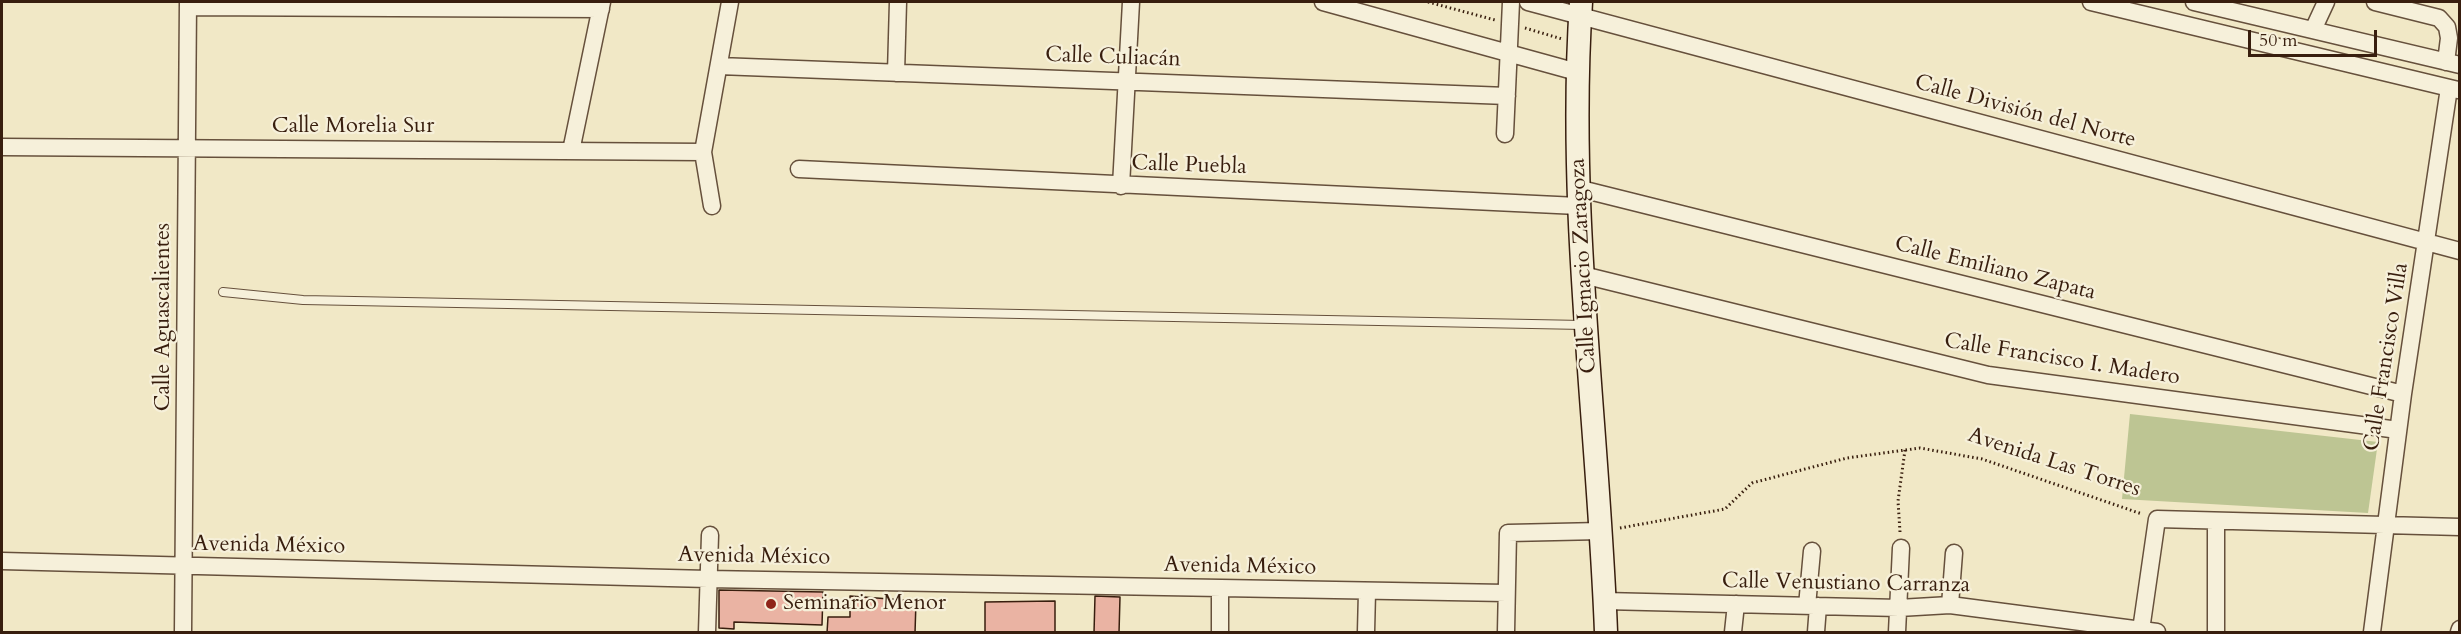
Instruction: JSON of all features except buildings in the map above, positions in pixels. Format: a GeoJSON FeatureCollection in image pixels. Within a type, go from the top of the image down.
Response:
{"type":"FeatureCollection","features":[{"type":"Feature","properties":{"kind":"street"},"geometry":{"type":"LineString","coordinates":[[712,206],[703,152],[730,2]]}},
{"type":"Feature","properties":{"kind":"street"},"geometry":{"type":"LineString","coordinates":[[896,73],[898,2]]}},
{"type":"Feature","properties":{"kind":"street"},"geometry":{"type":"LineString","coordinates":[[1121,186],[1131,2]]}},
{"type":"Feature","properties":{"kind":"street"},"geometry":{"type":"LineString","coordinates":[[1323,2],[1577,72]]}},
{"type":"Feature","properties":{"kind":"street"},"geometry":{"type":"LineString","coordinates":[[1505,135],[1511,2]]}},
{"type":"Feature","properties":{"kind":"street","name":"Calle División del Norte"},"geometry":{"type":"LineString","coordinates":[[1528,2],[1580,9],[2460,252]]}},
{"type":"Feature","properties":{"kind":"street"},"geometry":{"type":"LineString","coordinates":[[2091,2],[2454,89]]}},
{"type":"Feature","properties":{"kind":"street"},"geometry":{"type":"LineString","coordinates":[[2194,2],[2244,7],[2313,30],[2453,63],[2447,27],[2439,18],[2426,8],[2375,2]]}},
{"type":"Feature","properties":{"kind":"street"},"geometry":{"type":"LineString","coordinates":[[2313,30],[2326,2]]}},
{"type":"Feature","properties":{"kind":"street"},"geometry":{"type":"LineString","coordinates":[[188,4],[601,5],[571,151]]}},
{"type":"Feature","properties":{"kind":"street","name":"Calle Aguascalientes"},"geometry":{"type":"LineString","coordinates":[[183,633],[188,4]]}},
{"type":"Feature","properties":{"kind":"street","name":"Calle Ignacio Zaragoza"},"geometry":{"type":"LineString","coordinates":[[1580,9],[1577,72],[1577,197],[1606,633]]}},
{"type":"Feature","properties":{"kind":"street","name":"Calle Culiacán"},"geometry":{"type":"LineString","coordinates":[[719,66],[1507,96]]}},
{"type":"Feature","properties":{"kind":"street","name":"Calle Francisco Villa"},"geometry":{"type":"LineString","coordinates":[[2372,633],[2403,394],[2454,89]]}},
{"type":"Feature","properties":{"kind":"street","name":"Calle Morelia Sur"},"geometry":{"type":"LineString","coordinates":[[2,147],[703,152]]}},
{"type":"Feature","properties":{"kind":"street","name":"Calle Puebla"},"geometry":{"type":"LineString","coordinates":[[799,169],[1121,186],[1577,197]]}},
{"type":"Feature","properties":{"kind":"street","name":"Calle Emiliano Zapata"},"geometry":{"type":"LineString","coordinates":[[1577,197],[2403,394]]}},
{"type":"Feature","properties":{"kind":"street","name":"Calle Francisco I. Madero"},"geometry":{"type":"LineString","coordinates":[[1583,275],[1988,375],[2353,426],[2398,430]]}},
{"type":"Feature","properties":{"kind":"street"},"geometry":{"type":"LineString","coordinates":[[2149,632],[2157,519]]}},
{"type":"Feature","properties":{"kind":"street","name":"Avenida Las Torres"},"geometry":{"type":"LineString","coordinates":[[2157,519],[2460,527]]}},
{"type":"Feature","properties":{"kind":"street"},"geometry":{"type":"LineString","coordinates":[[2216,521],[2216,633]]}},
{"type":"Feature","properties":{"kind":"street"},"geometry":{"type":"LineString","coordinates":[[1506,633],[1508,533],[1601,531]]}},
{"type":"Feature","properties":{"kind":"street"},"geometry":{"type":"LineString","coordinates":[[707,633],[710,535]]}},
{"type":"Feature","properties":{"kind":"street"},"geometry":{"type":"LineString","coordinates":[[1897,633],[1901,548]]}},
{"type":"Feature","properties":{"kind":"street"},"geometry":{"type":"LineString","coordinates":[[1812,551],[1816,633]]}},
{"type":"Feature","properties":{"kind":"street"},"geometry":{"type":"LineString","coordinates":[[1950,605],[1954,553]]}},
{"type":"Feature","properties":{"kind":"street","name":"Avenida México"},"geometry":{"type":"LineString","coordinates":[[2,561],[708,579],[1506,593]]}},
{"type":"Feature","properties":{"kind":"street"},"geometry":{"type":"LineString","coordinates":[[1220,588],[1220,633]]}},
{"type":"Feature","properties":{"kind":"street"},"geometry":{"type":"LineString","coordinates":[[1366,633],[1367,592]]}},
{"type":"Feature","properties":{"kind":"street","name":"Calle Venustiano Carranza"},"geometry":{"type":"LineString","coordinates":[[1604,601],[1899,608],[1950,605],[2149,632]]}},
{"type":"Feature","properties":{"kind":"street"},"geometry":{"type":"LineString","coordinates":[[1733,633],[1736,604]]}},
{"type":"Feature","properties":{"kind":"lane"},"geometry":{"type":"LineString","coordinates":[[223,292],[315,300],[1587,325]]}},
{"type":"Feature","properties":{"kind":"path","name":"Avenida Las Torres"},"geometry":{"type":"LineString","coordinates":[[1601,531],[1725,509],[1752,483],[1847,458],[1920,448],[1982,459],[2157,519]]}},
{"type":"Feature","properties":{"kind":"path"},"geometry":{"type":"LineString","coordinates":[[1901,548],[1898,501],[1905,450]]}},
{"type":"Feature","properties":{"kind":"green space"},"geometry":{"type":"Polygon","coordinates":[[[2130,414],[2378,442],[2368,513],[2122,499],[2130,414]]]}},
{"type":"Feature","properties":{"kind":"place","name":"Seminario Menor"},"geometry":{"type":"Point","coordinates":[771,604]}}]}
